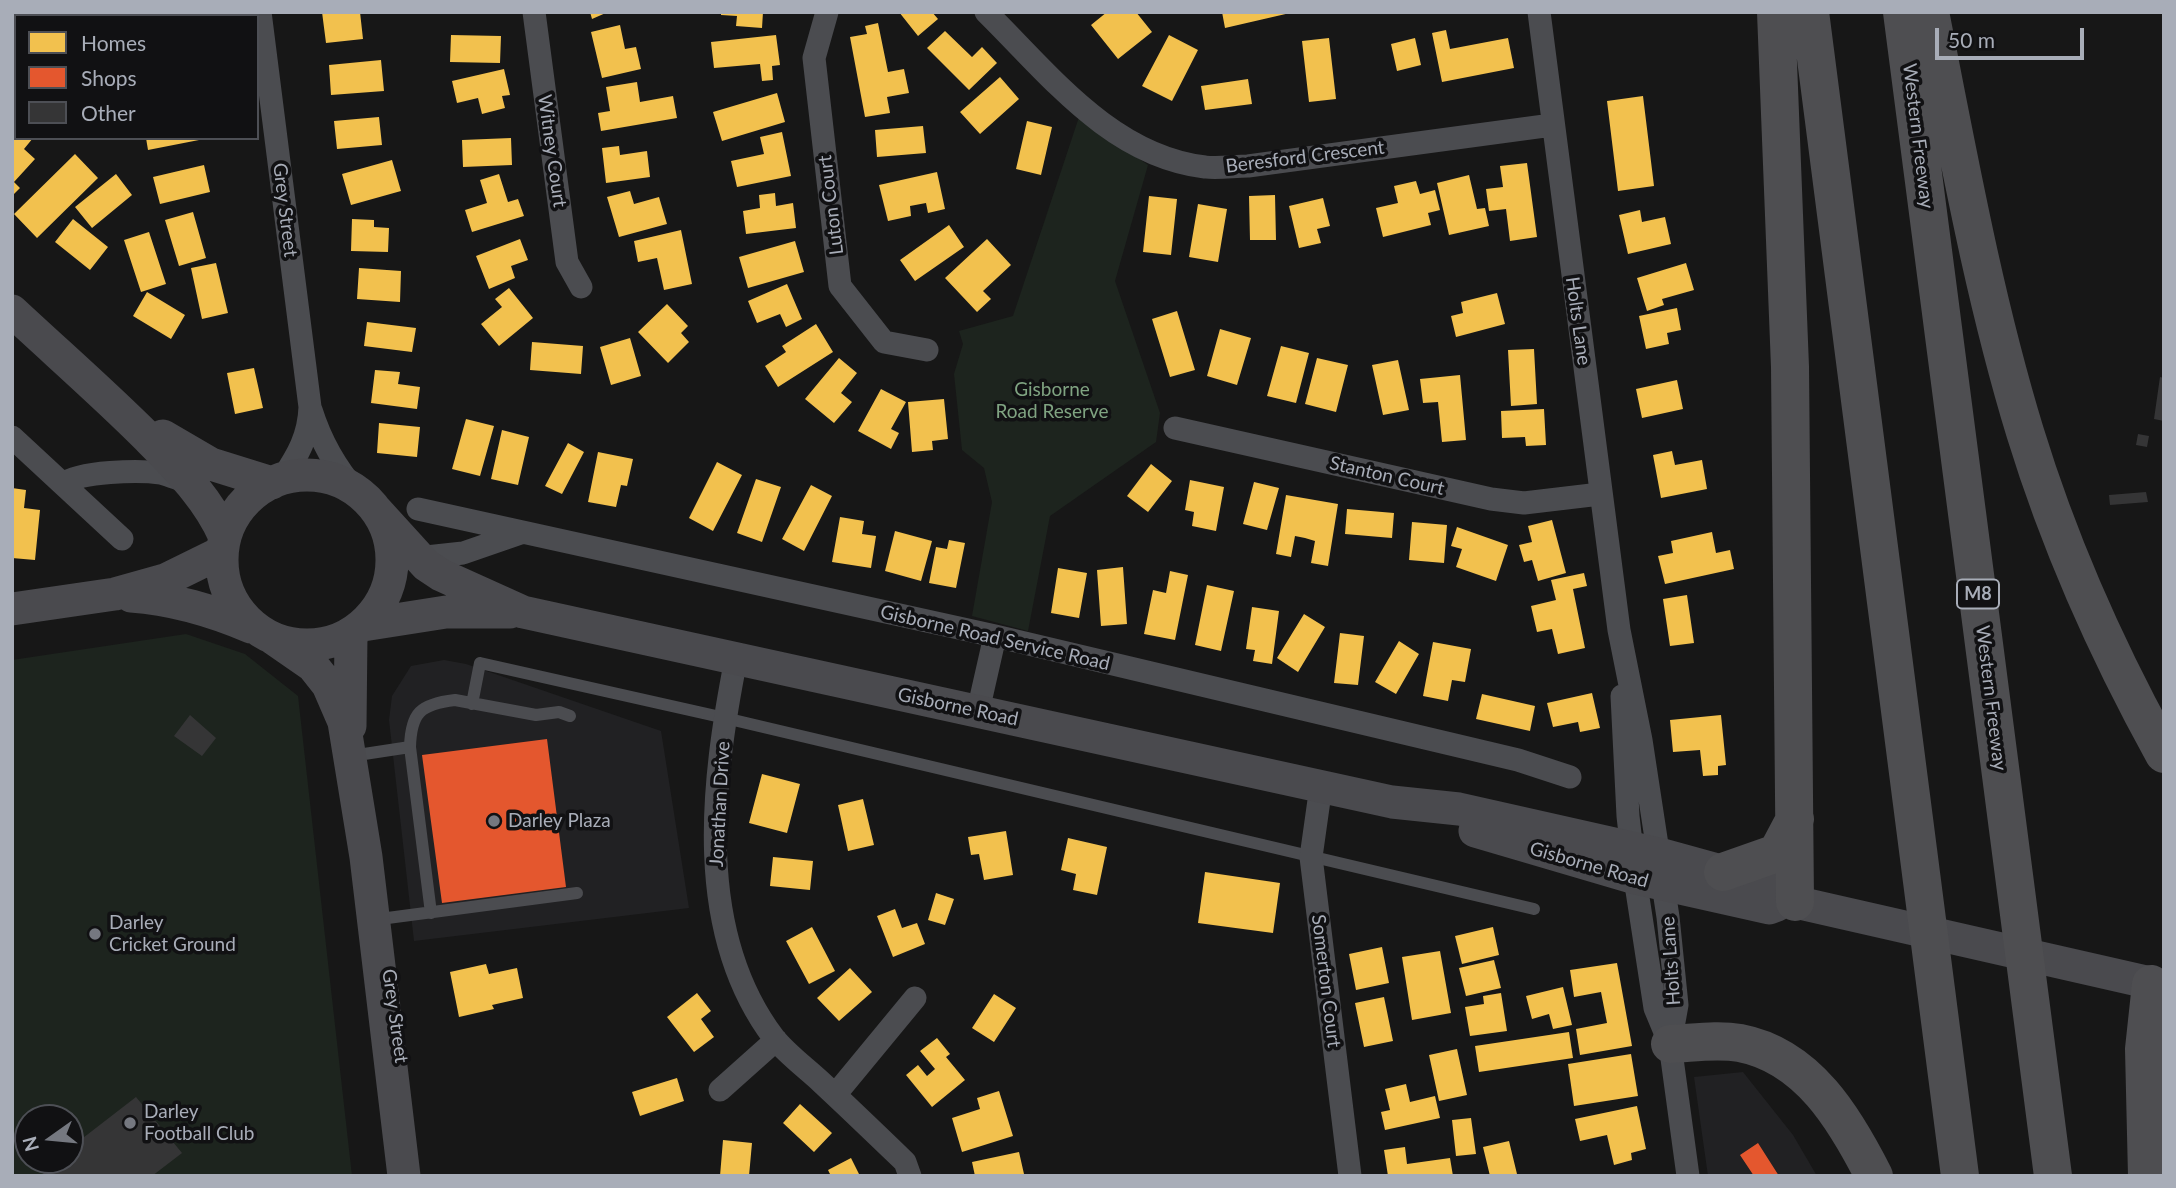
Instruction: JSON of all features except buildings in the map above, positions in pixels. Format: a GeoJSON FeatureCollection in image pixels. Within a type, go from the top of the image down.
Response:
{"type":"FeatureCollection","features":[{"type":"Feature","properties":{"kind":"highway"},"geometry":{"type":"LineString","coordinates":[[1776,12],[1790,367],[1795,819],[1792,901]]}},
{"type":"Feature","properties":{"kind":"highway"},"geometry":{"type":"LineString","coordinates":[[1810,12],[1960,1176]]}},
{"type":"Feature","properties":{"kind":"highway","name":"Western Freeway"},"geometry":{"type":"LineString","coordinates":[[1902,12],[2053,1176]]}},
{"type":"Feature","properties":{"kind":"highway"},"geometry":{"type":"LineString","coordinates":[[1930,12],[1993,316],[2026,435],[2082,584],[2164,754]]}},
{"type":"Feature","properties":{"kind":"highway"},"geometry":{"type":"LineString","coordinates":[[1723,872],[1777,853],[1795,819]]}},
{"type":"Feature","properties":{"kind":"highway"},"geometry":{"type":"LineString","coordinates":[[2147,1176],[2144,1049],[2157,985]]}},
{"type":"Feature","properties":{"kind":"highway"},"geometry":{"type":"LineString","coordinates":[[1670,1044],[1739,1043],[1760,1048],[1784,1060],[1808,1077],[1828,1100],[1874,1176]]}},
{"type":"Feature","properties":{"kind":"main road"},"geometry":{"type":"LineString","coordinates":[[12,311],[116,407],[193,484],[214,513],[223,545],[223,575],[230,596],[242,615],[266,635]]}},
{"type":"Feature","properties":{"kind":"main road"},"geometry":{"type":"LineString","coordinates":[[115,594],[177,601],[213,610],[266,635],[300,646],[326,644],[357,629],[384,593],[392,557],[387,532],[366,501],[321,476],[277,481],[211,464],[116,407]]}},
{"type":"Feature","properties":{"kind":"main road"},"geometry":{"type":"LineString","coordinates":[[12,609],[115,594],[165,580],[223,545],[235,514],[251,496],[277,481]]}},
{"type":"Feature","properties":{"kind":"main road","name":"Gisborne Road"},"geometry":{"type":"LineString","coordinates":[[366,501],[417,558],[441,575],[523,612],[1392,802],[1459,809],[1648,866],[1769,908],[1792,901]]}},
{"type":"Feature","properties":{"kind":"main road","name":"Gisborne Road"},"geometry":{"type":"LineString","coordinates":[[357,629],[446,612],[523,612]]}},
{"type":"Feature","properties":{"kind":"main road","name":"Grey Street"},"geometry":{"type":"LineString","coordinates":[[351,756],[357,629]]}},
{"type":"Feature","properties":{"kind":"main road","name":"Grey Street"},"geometry":{"type":"LineString","coordinates":[[266,635],[298,653],[328,685],[344,722],[416,1176]]}},
{"type":"Feature","properties":{"kind":"main road","name":"Gisborne Road"},"geometry":{"type":"LineString","coordinates":[[1648,866],[1723,872],[1775,887],[1792,901],[2157,985]]}},
{"type":"Feature","properties":{"kind":"main road","name":"Grey Street"},"geometry":{"type":"LineString","coordinates":[[376,919],[404,1176]]}},
{"type":"Feature","properties":{"kind":"street","name":"Grey Street"},"geometry":{"type":"LineString","coordinates":[[260,12],[310,407],[309,428],[303,444],[277,481]]}},
{"type":"Feature","properties":{"kind":"street","name":"Witney Court"},"geometry":{"type":"LineString","coordinates":[[534,12],[567,262],[581,287]]}},
{"type":"Feature","properties":{"kind":"street","name":"Luton Court"},"geometry":{"type":"LineString","coordinates":[[827,12],[814,58],[841,286],[884,342],[927,350]]}},
{"type":"Feature","properties":{"kind":"street","name":"Beresford Crescent"},"geometry":{"type":"LineString","coordinates":[[986,12],[1090,115],[1139,149],[1205,167],[1248,166],[1552,125]]}},
{"type":"Feature","properties":{"kind":"street","name":"Holts Lane"},"geometry":{"type":"LineString","coordinates":[[1539,12],[1619,630],[1624,753],[1648,866],[1655,1008],[1670,1044],[1688,1176]]}},
{"type":"Feature","properties":{"kind":"street","name":"Grey Street"},"geometry":{"type":"LineString","coordinates":[[310,407],[326,450],[339,471],[366,501]]}},
{"type":"Feature","properties":{"kind":"street","name":"Stanton Court"},"geometry":{"type":"LineString","coordinates":[[1175,428],[1491,499],[1524,503],[1600,494]]}},
{"type":"Feature","properties":{"kind":"street"},"geometry":{"type":"LineString","coordinates":[[12,437],[122,539]]}},
{"type":"Feature","properties":{"kind":"street"},"geometry":{"type":"LineString","coordinates":[[63,484],[78,477],[146,472],[162,473],[193,484]]}},
{"type":"Feature","properties":{"kind":"street","name":"Gisborne Road Service Road"},"geometry":{"type":"LineString","coordinates":[[418,509],[518,534],[995,636],[1518,760],[1570,777]]}},
{"type":"Feature","properties":{"kind":"street"},"geometry":{"type":"LineString","coordinates":[[417,558],[463,552],[518,534]]}},
{"type":"Feature","properties":{"kind":"street"},"geometry":{"type":"LineString","coordinates":[[978,711],[995,636]]}},
{"type":"Feature","properties":{"kind":"street","name":"Jonathan Drive"},"geometry":{"type":"LineString","coordinates":[[737,659],[725,718],[714,832],[717,887],[750,1003],[776,1040],[905,1162],[910,1176]]}},
{"type":"Feature","properties":{"kind":"street","name":"Somerton Court"},"geometry":{"type":"LineString","coordinates":[[1321,786],[1311,857],[1350,1176]]}},
{"type":"Feature","properties":{"kind":"street"},"geometry":{"type":"LineString","coordinates":[[835,1095],[915,998]]}},
{"type":"Feature","properties":{"kind":"street"},"geometry":{"type":"LineString","coordinates":[[720,1090],[776,1040]]}},
{"type":"Feature","properties":{"kind":"lane"},"geometry":{"type":"LineString","coordinates":[[472,704],[480,663],[725,718],[1534,909]]}},
{"type":"Feature","properties":{"kind":"lane"},"geometry":{"type":"LineString","coordinates":[[431,913],[410,747],[411,728],[419,711],[441,701],[536,715],[559,712],[570,716]]}},
{"type":"Feature","properties":{"kind":"lane"},"geometry":{"type":"LineString","coordinates":[[351,756],[410,747]]}},
{"type":"Feature","properties":{"kind":"lane"},"geometry":{"type":"LineString","coordinates":[[376,919],[577,893]]}},
{"type":"Feature","properties":{"kind":"shaded area"},"geometry":{"type":"Polygon","coordinates":[[[444,660],[466,664],[661,731],[689,908],[414,941],[389,720],[392,696],[411,666],[444,660]]]}},
{"type":"Feature","properties":{"kind":"shaded area"},"geometry":{"type":"Polygon","coordinates":[[[1743,1072],[1793,1135],[1817,1176],[1708,1176],[1694,1077],[1743,1072]]]}},
{"type":"Feature","properties":{"kind":"green space","name":"Gisborne Road Reserve"},"geometry":{"type":"Polygon","coordinates":[[[1079,117],[1148,165],[1115,281],[1160,413],[1156,442],[1050,516],[1028,631],[972,616],[992,502],[984,468],[962,450],[954,374],[963,344],[959,331],[1013,316],[1079,117]]]}},
{"type":"Feature","properties":{"kind":"green space"},"geometry":{"type":"Polygon","coordinates":[[[186,634],[245,654],[298,696],[352,1176],[12,1176],[12,660],[186,634]]]}},
{"type":"Feature","properties":{"kind":"place","name":"Darley Plaza"},"geometry":{"type":"Point","coordinates":[494,821]}},
{"type":"Feature","properties":{"kind":"place","name":"Darley Cricket Ground"},"geometry":{"type":"Point","coordinates":[95,934]}},
{"type":"Feature","properties":{"kind":"place","name":"Darley Football Club"},"geometry":{"type":"Point","coordinates":[130,1123]}}]}
